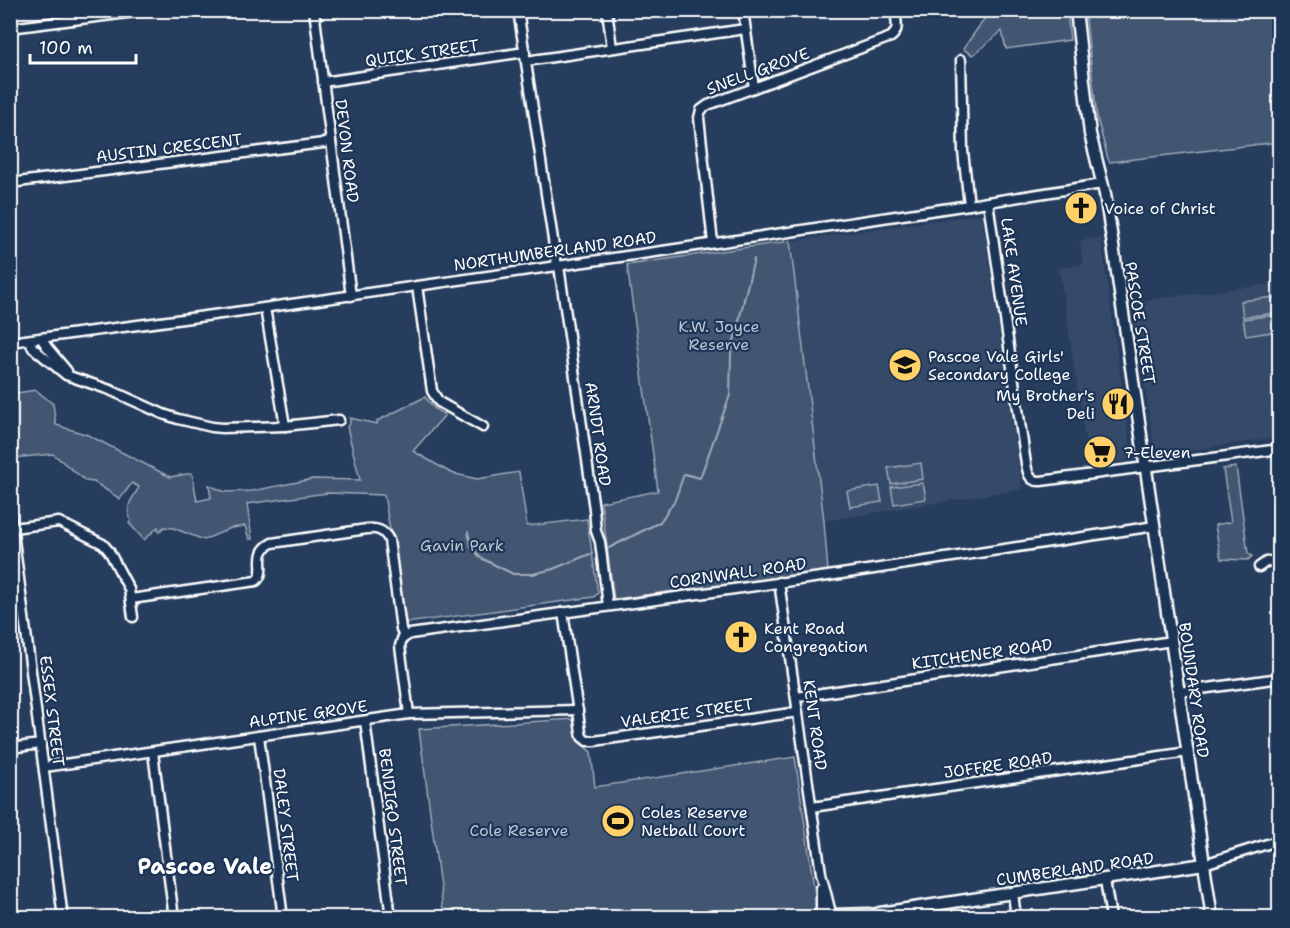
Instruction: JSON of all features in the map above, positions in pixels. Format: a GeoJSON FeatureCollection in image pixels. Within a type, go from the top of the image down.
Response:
{"type":"FeatureCollection","features":[{"type":"Feature","properties":{"kind":"main road","name":"PASCOE STREET"},"geometry":{"type":"LineString","coordinates":[[1076,10],[1090,134],[1102,184],[1115,257],[1146,467]]}},
{"type":"Feature","properties":{"kind":"main road","name":"BOUNDARY ROAD"},"geometry":{"type":"LineString","coordinates":[[1146,467],[1212,918]]}},
{"type":"Feature","properties":{"kind":"main road","name":"CUMBERLAND ROAD"},"geometry":{"type":"LineString","coordinates":[[827,915],[867,916],[922,912],[1013,893],[1204,864]]}},
{"type":"Feature","properties":{"kind":"street"},"geometry":{"type":"LineString","coordinates":[[10,28],[151,10]]}},
{"type":"Feature","properties":{"kind":"street","name":"DEVON ROAD"},"geometry":{"type":"LineString","coordinates":[[314,10],[351,296]]}},
{"type":"Feature","properties":{"kind":"street","name":"ARNDT ROAD"},"geometry":{"type":"LineString","coordinates":[[518,10],[608,606]]}},
{"type":"Feature","properties":{"kind":"street"},"geometry":{"type":"LineString","coordinates":[[607,10],[612,48]]}},
{"type":"Feature","properties":{"kind":"street"},"geometry":{"type":"LineString","coordinates":[[743,10],[754,87]]}},
{"type":"Feature","properties":{"kind":"street","name":"SNELL GROVE"},"geometry":{"type":"LineString","coordinates":[[713,243],[699,118],[704,107],[891,37],[897,29],[895,10]]}},
{"type":"Feature","properties":{"kind":"street","name":"QUICK STREET"},"geometry":{"type":"LineString","coordinates":[[323,82],[612,48],[746,29]]}},
{"type":"Feature","properties":{"kind":"street"},"geometry":{"type":"LineString","coordinates":[[961,60],[963,151],[969,205]]}},
{"type":"Feature","properties":{"kind":"street","name":"AUSTIN CRESCENT"},"geometry":{"type":"LineString","coordinates":[[10,183],[331,142]]}},
{"type":"Feature","properties":{"kind":"street","name":"NORTHUMBERLAND ROAD"},"geometry":{"type":"LineString","coordinates":[[10,342],[351,296],[1102,184]]}},
{"type":"Feature","properties":{"kind":"street","name":"LAKE AVENUE"},"geometry":{"type":"LineString","coordinates":[[988,202],[1029,476],[1034,481],[1041,481],[1146,467]]}},
{"type":"Feature","properties":{"kind":"street"},"geometry":{"type":"LineString","coordinates":[[417,286],[432,391],[439,402],[483,427]]}},
{"type":"Feature","properties":{"kind":"street"},"geometry":{"type":"LineString","coordinates":[[265,308],[285,426]]}},
{"type":"Feature","properties":{"kind":"street"},"geometry":{"type":"LineString","coordinates":[[41,338],[63,367],[74,377]]}},
{"type":"Feature","properties":{"kind":"street"},"geometry":{"type":"LineString","coordinates":[[29,339],[33,348],[62,373],[178,419],[222,428],[285,426],[339,420]]}},
{"type":"Feature","properties":{"kind":"street"},"geometry":{"type":"LineString","coordinates":[[1146,467],[1280,448]]}},
{"type":"Feature","properties":{"kind":"street","name":"ESSEX STREET"},"geometry":{"type":"LineString","coordinates":[[10,509],[63,918]]}},
{"type":"Feature","properties":{"kind":"street"},"geometry":{"type":"LineString","coordinates":[[13,528],[59,522],[103,544],[113,558],[129,590],[133,617]]}},
{"type":"Feature","properties":{"kind":"street","name":"CORNWALL ROAD"},"geometry":{"type":"LineString","coordinates":[[404,637],[414,633],[780,582],[1155,526]]}},
{"type":"Feature","properties":{"kind":"street"},"geometry":{"type":"LineString","coordinates":[[131,598],[256,581],[262,573],[261,553],[272,543],[377,529],[385,534],[388,540],[404,637],[400,642],[400,652],[409,714]]}},
{"type":"Feature","properties":{"kind":"street"},"geometry":{"type":"LineString","coordinates":[[1259,567],[1266,562],[1280,559]]}},
{"type":"Feature","properties":{"kind":"street","name":"KENT ROAD"},"geometry":{"type":"LineString","coordinates":[[780,582],[827,915]]}},
{"type":"Feature","properties":{"kind":"street"},"geometry":{"type":"LineString","coordinates":[[564,612],[578,710]]}},
{"type":"Feature","properties":{"kind":"street","name":"KITCHENER ROAD"},"geometry":{"type":"LineString","coordinates":[[796,697],[1172,641]]}},
{"type":"Feature","properties":{"kind":"street"},"geometry":{"type":"LineString","coordinates":[[1179,692],[1280,678]]}},
{"type":"Feature","properties":{"kind":"street","name":"ALPINE GROVE"},"geometry":{"type":"LineString","coordinates":[[44,767],[409,714],[578,710]]}},
{"type":"Feature","properties":{"kind":"street","name":"VALERIE STREET"},"geometry":{"type":"LineString","coordinates":[[578,710],[582,737],[586,741],[798,712]]}},
{"type":"Feature","properties":{"kind":"street","name":"BENDIGO STREET"},"geometry":{"type":"LineString","coordinates":[[365,721],[391,918]]}},
{"type":"Feature","properties":{"kind":"street","name":"DALEY STREET"},"geometry":{"type":"LineString","coordinates":[[259,736],[282,918]]}},
{"type":"Feature","properties":{"kind":"street"},"geometry":{"type":"LineString","coordinates":[[10,748],[41,744]]}},
{"type":"Feature","properties":{"kind":"street"},"geometry":{"type":"LineString","coordinates":[[153,752],[174,918]]}},
{"type":"Feature","properties":{"kind":"street","name":"JOFFRE ROAD"},"geometry":{"type":"LineString","coordinates":[[812,807],[1188,752]]}},
{"type":"Feature","properties":{"kind":"street","name":"CUMBERLAND ROAD"},"geometry":{"type":"LineString","coordinates":[[1204,864],[1280,840]]}},
{"type":"Feature","properties":{"kind":"street"},"geometry":{"type":"LineString","coordinates":[[1105,879],[1111,918]]}},
{"type":"Feature","properties":{"kind":"street"},"geometry":{"type":"LineString","coordinates":[[1013,893],[1016,918]]}},
{"type":"Feature","properties":{"kind":"shaded area","name":"Pascoe Vale Girls' Secondary College"},"geometry":{"type":"Polygon","coordinates":[[[982,214],[1022,489],[824,521],[790,241],[982,214]]]}},
{"type":"Feature","properties":{"kind":"shaded area"},"geometry":{"type":"Polygon","coordinates":[[[1101,237],[1132,460],[1089,465],[1059,268],[1083,264],[1078,241],[1101,237]]]}},
{"type":"Feature","properties":{"kind":"shaded area"},"geometry":{"type":"Polygon","coordinates":[[[1279,283],[1279,437],[1160,455],[1155,451],[1131,302],[1279,283]]]}},
{"type":"Feature","properties":{"kind":"green space"},"geometry":{"type":"Polygon","coordinates":[[[990,11],[1067,11],[1070,40],[1006,49],[1002,31],[973,55],[963,49],[990,11]]]}},
{"type":"Feature","properties":{"kind":"green space"},"geometry":{"type":"Polygon","coordinates":[[[1085,11],[1279,11],[1279,142],[1110,162],[1097,118],[1085,11]]]}},
{"type":"Feature","properties":{"kind":"green space","name":"K.W. Joyce Reserve"},"geometry":{"type":"Polygon","coordinates":[[[790,241],[828,571],[614,599],[601,502],[658,491],[627,265],[790,241]]]}},
{"type":"Feature","properties":{"kind":"green space"},"geometry":{"type":"Polygon","coordinates":[[[1274,297],[1276,313],[1243,317],[1241,301],[1274,297]]]}},
{"type":"Feature","properties":{"kind":"green space"},"geometry":{"type":"Polygon","coordinates":[[[1276,315],[1278,331],[1246,336],[1243,319],[1276,315]]]}},
{"type":"Feature","properties":{"kind":"green space","name":"Gavin Park"},"geometry":{"type":"Polygon","coordinates":[[[36,390],[53,404],[56,425],[88,435],[170,477],[192,473],[197,501],[211,498],[209,485],[225,492],[252,491],[313,479],[360,480],[347,427],[350,424],[350,418],[377,424],[377,421],[425,397],[435,409],[445,415],[413,451],[451,473],[477,479],[519,472],[527,526],[587,519],[598,593],[594,597],[406,623],[384,495],[327,493],[247,504],[252,539],[249,539],[245,526],[231,528],[204,540],[173,528],[164,527],[159,532],[158,527],[144,540],[129,523],[131,521],[129,507],[139,487],[132,483],[120,499],[94,482],[86,481],[53,454],[13,458],[10,394],[36,390]]]}},
{"type":"Feature","properties":{"kind":"green space"},"geometry":{"type":"Polygon","coordinates":[[[921,463],[923,479],[891,484],[888,468],[921,463]]]}},
{"type":"Feature","properties":{"kind":"green space"},"geometry":{"type":"Polygon","coordinates":[[[1236,467],[1248,553],[1252,556],[1248,560],[1221,559],[1215,525],[1231,522],[1223,469],[1236,467]]]}},
{"type":"Feature","properties":{"kind":"green space"},"geometry":{"type":"Polygon","coordinates":[[[923,483],[926,499],[894,504],[891,487],[923,483]]]}},
{"type":"Feature","properties":{"kind":"green space"},"geometry":{"type":"Polygon","coordinates":[[[879,486],[882,502],[850,507],[847,491],[879,486]]]}},
{"type":"Feature","properties":{"kind":"green space","name":"Cole Reserve"},"geometry":{"type":"Polygon","coordinates":[[[574,719],[578,741],[591,752],[595,787],[795,757],[818,915],[801,918],[444,917],[419,729],[574,719]]]}},
{"type":"Feature","properties":{"kind":"waterway"},"geometry":{"type":"LineString","coordinates":[[609,548],[660,522],[675,500],[684,474],[700,478],[730,395],[731,353],[754,259]]}},
{"type":"Feature","properties":{"kind":"waterway"},"geometry":{"type":"LineString","coordinates":[[468,532],[471,546],[481,558],[513,574],[533,574],[553,569],[590,554]]}},
{"type":"Feature","properties":{"kind":"place","name":"Voice of Christ"},"geometry":{"type":"Point","coordinates":[1081,208]}},
{"type":"Feature","properties":{"kind":"place","name":"Pascoe Vale Girls' Secondary College"},"geometry":{"type":"Point","coordinates":[905,365]}},
{"type":"Feature","properties":{"kind":"place","name":"My Brother's Deli"},"geometry":{"type":"Point","coordinates":[1118,404]}},
{"type":"Feature","properties":{"kind":"place","name":"7-Eleven"},"geometry":{"type":"Point","coordinates":[1100,452]}},
{"type":"Feature","properties":{"kind":"place","name":"Kent Road Congregation"},"geometry":{"type":"Point","coordinates":[741,637]}},
{"type":"Feature","properties":{"kind":"place","name":"Coles Reserve Netball Court"},"geometry":{"type":"Point","coordinates":[618,821]}},
{"type":"Feature","properties":{"kind":"district","name":"Pascoe Vale"},"geometry":{"type":"Point","coordinates":[205,866]}}]}
